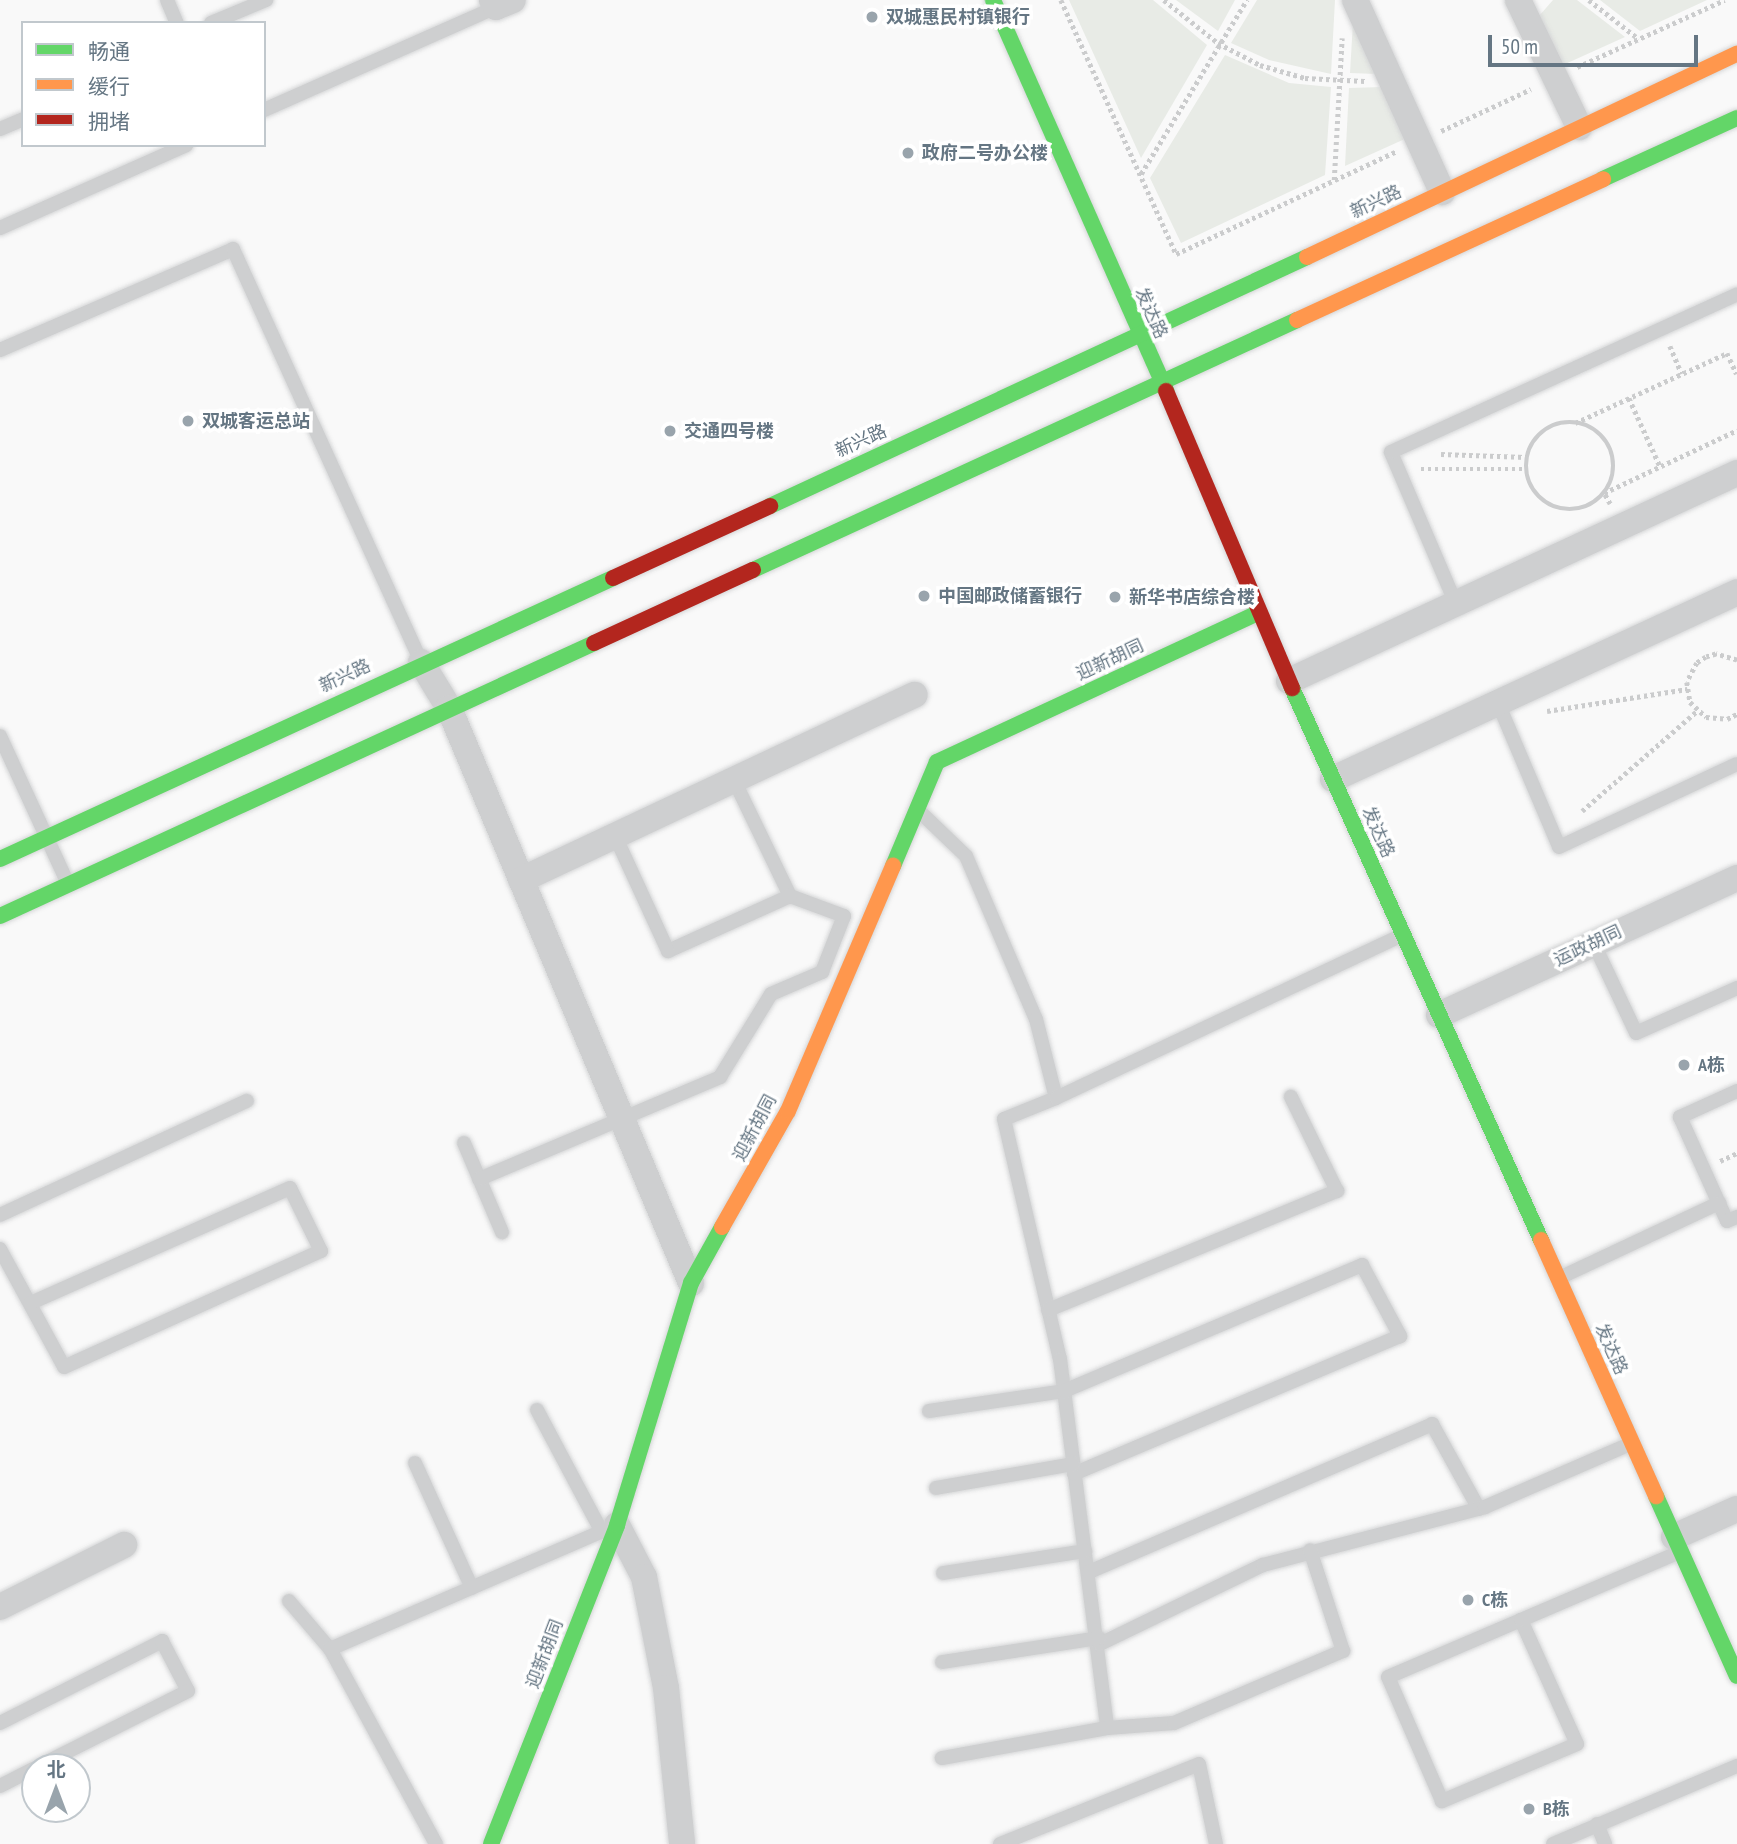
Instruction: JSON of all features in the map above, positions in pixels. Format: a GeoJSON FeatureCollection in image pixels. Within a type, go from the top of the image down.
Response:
{"type":"FeatureCollection","features":[{"type":"Feature","properties":{"kind":"main road","name":"发达路"},"geometry":{"type":"LineString","coordinates":[[992,0],[1139,335],[1161,379],[1258,612],[1737,1676]]}},
{"type":"Feature","properties":{"kind":"main road","name":"新兴路"},"geometry":{"type":"LineString","coordinates":[[0,859],[421,662],[1139,335],[1737,54]]}},
{"type":"Feature","properties":{"kind":"main road"},"geometry":{"type":"LineString","coordinates":[[0,916],[1161,379],[1737,118]]}},
{"type":"Feature","properties":{"kind":"main road","name":"迎新胡同"},"geometry":{"type":"LineString","coordinates":[[492,1844],[610,1529],[691,1283],[788,1111],[937,762],[1258,612]]}},
{"type":"Feature","properties":{"kind":"street"},"geometry":{"type":"LineString","coordinates":[[1355,0],[1442,192]]}},
{"type":"Feature","properties":{"kind":"street"},"geometry":{"type":"LineString","coordinates":[[1518,0],[1579,127]]}},
{"type":"Feature","properties":{"kind":"street"},"geometry":{"type":"LineString","coordinates":[[1289,681],[1737,473]]}},
{"type":"Feature","properties":{"kind":"street"},"geometry":{"type":"LineString","coordinates":[[1333,779],[1502,710],[1737,592]]}},
{"type":"Feature","properties":{"kind":"street"},"geometry":{"type":"LineString","coordinates":[[421,662],[449,708],[691,1283]]}},
{"type":"Feature","properties":{"kind":"street"},"geometry":{"type":"LineString","coordinates":[[521,880],[915,695]]}},
{"type":"Feature","properties":{"kind":"street","name":"运政胡同"},"geometry":{"type":"LineString","coordinates":[[1439,1015],[1737,878]]}},
{"type":"Feature","properties":{"kind":"street"},"geometry":{"type":"LineString","coordinates":[[1678,1544],[1737,1509]]}},
{"type":"Feature","properties":{"kind":"street"},"geometry":{"type":"LineString","coordinates":[[610,1529],[644,1577],[666,1688],[682,1844]]}},
{"type":"Feature","properties":{"kind":"street"},"geometry":{"type":"LineString","coordinates":[[0,1607],[124,1545]]}},
{"type":"Feature","properties":{"kind":"lane"},"geometry":{"type":"LineString","coordinates":[[167,0],[176,21]]}},
{"type":"Feature","properties":{"kind":"lane"},"geometry":{"type":"LineString","coordinates":[[216,21],[266,0]]}},
{"type":"Feature","properties":{"kind":"lane"},"geometry":{"type":"LineString","coordinates":[[266,109],[500,2]]}},
{"type":"Feature","properties":{"kind":"lane"},"geometry":{"type":"LineString","coordinates":[[0,129],[21,120]]}},
{"type":"Feature","properties":{"kind":"lane"},"geometry":{"type":"LineString","coordinates":[[0,228],[182,147]]}},
{"type":"Feature","properties":{"kind":"lane"},"geometry":{"type":"LineString","coordinates":[[0,350],[233,249],[421,662]]}},
{"type":"Feature","properties":{"kind":"lane"},"geometry":{"type":"LineString","coordinates":[[1456,604],[1391,452],[1737,294]]}},
{"type":"Feature","properties":{"kind":"lane"},"geometry":{"type":"LineString","coordinates":[[1502,710],[1559,847],[1737,764]]}},
{"type":"Feature","properties":{"kind":"lane"},"geometry":{"type":"LineString","coordinates":[[0,736],[69,884]]}},
{"type":"Feature","properties":{"kind":"lane"},"geometry":{"type":"LineString","coordinates":[[479,1179],[720,1077],[771,994],[822,972],[844,916],[790,896],[734,780]]}},
{"type":"Feature","properties":{"kind":"lane"},"geometry":{"type":"LineString","coordinates":[[917,809],[966,856],[1036,1020],[1056,1098]]}},
{"type":"Feature","properties":{"kind":"lane"},"geometry":{"type":"LineString","coordinates":[[615,836],[668,951],[790,896]]}},
{"type":"Feature","properties":{"kind":"lane"},"geometry":{"type":"LineString","coordinates":[[1107,1728],[1099,1641],[1063,1391],[1048,1310],[1004,1118],[1056,1098],[1403,935]]}},
{"type":"Feature","properties":{"kind":"lane"},"geometry":{"type":"LineString","coordinates":[[1594,944],[1636,1032],[1737,988]]}},
{"type":"Feature","properties":{"kind":"lane"},"geometry":{"type":"LineString","coordinates":[[822,972],[843,983]]}},
{"type":"Feature","properties":{"kind":"lane"},"geometry":{"type":"LineString","coordinates":[[1737,1091],[1680,1117],[1727,1221],[1737,1217]]}},
{"type":"Feature","properties":{"kind":"lane"},"geometry":{"type":"LineString","coordinates":[[1048,1310],[1337,1191],[1291,1097]]}},
{"type":"Feature","properties":{"kind":"lane"},"geometry":{"type":"LineString","coordinates":[[0,1215],[247,1101]]}},
{"type":"Feature","properties":{"kind":"lane"},"geometry":{"type":"LineString","coordinates":[[464,1143],[502,1232]]}},
{"type":"Feature","properties":{"kind":"lane"},"geometry":{"type":"LineString","coordinates":[[0,1250],[64,1367],[321,1251],[289,1188],[30,1304]]}},
{"type":"Feature","properties":{"kind":"lane"},"geometry":{"type":"LineString","coordinates":[[1558,1278],[1719,1203]]}},
{"type":"Feature","properties":{"kind":"lane"},"geometry":{"type":"LineString","coordinates":[[929,1411],[1063,1391],[1362,1265],[1400,1336],[1073,1469],[936,1488]]}},
{"type":"Feature","properties":{"kind":"lane"},"geometry":{"type":"LineString","coordinates":[[330,1649],[610,1529],[537,1410]]}},
{"type":"Feature","properties":{"kind":"lane"},"geometry":{"type":"LineString","coordinates":[[1088,1572],[1432,1424],[1479,1508]]}},
{"type":"Feature","properties":{"kind":"lane"},"geometry":{"type":"LineString","coordinates":[[942,1662],[1099,1641],[1263,1565],[1310,1550],[1479,1508],[1632,1443]]}},
{"type":"Feature","properties":{"kind":"lane"},"geometry":{"type":"LineString","coordinates":[[415,1463],[472,1588]]}},
{"type":"Feature","properties":{"kind":"lane"},"geometry":{"type":"LineString","coordinates":[[1521,1620],[1577,1744],[1442,1801],[1388,1677],[1521,1620],[1678,1544]]}},
{"type":"Feature","properties":{"kind":"lane"},"geometry":{"type":"LineString","coordinates":[[942,1758],[1107,1728],[1174,1723],[1343,1651],[1310,1550]]}},
{"type":"Feature","properties":{"kind":"lane"},"geometry":{"type":"LineString","coordinates":[[943,1573],[1085,1551]]}},
{"type":"Feature","properties":{"kind":"lane"},"geometry":{"type":"LineString","coordinates":[[289,1601],[330,1649],[436,1844]]}},
{"type":"Feature","properties":{"kind":"lane"},"geometry":{"type":"LineString","coordinates":[[0,1723],[162,1641],[188,1691],[66,1753]]}},
{"type":"Feature","properties":{"kind":"lane"},"geometry":{"type":"LineString","coordinates":[[1000,1844],[1199,1764],[1216,1844]]}},
{"type":"Feature","properties":{"kind":"lane"},"geometry":{"type":"LineString","coordinates":[[1553,1844],[1737,1766]]}},
{"type":"Feature","properties":{"kind":"lane"},"geometry":{"type":"LineString","coordinates":[[0,1786],[21,1776]]}},
{"type":"Feature","properties":{"kind":"lane"},"geometry":{"type":"LineString","coordinates":[[1597,1824],[1605,1844]]}},
{"type":"Feature","properties":{"kind":"path"},"geometry":{"type":"LineString","coordinates":[[1061,0],[1176,254],[1725,0]]}},
{"type":"Feature","properties":{"kind":"path"},"geometry":{"type":"LineString","coordinates":[[1164,0],[1221,45],[1260,65],[1305,78],[1340,81],[1391,79]]}},
{"type":"Feature","properties":{"kind":"path"},"geometry":{"type":"LineString","coordinates":[[1140,175],[1247,0]]}},
{"type":"Feature","properties":{"kind":"path"},"geometry":{"type":"LineString","coordinates":[[1589,0],[1639,39]]}},
{"type":"Feature","properties":{"kind":"path"},"geometry":{"type":"LineString","coordinates":[[1334,180],[1343,27]]}},
{"type":"Feature","properties":{"kind":"path"},"geometry":{"type":"LineString","coordinates":[[1662,328],[1682,374]]}},
{"type":"Feature","properties":{"kind":"path"},"geometry":{"type":"LineString","coordinates":[[1737,374],[1727,353],[1574,423],[1543,431],[1527,457],[1525,469],[1537,495],[1563,509],[1592,504],[1604,493],[1737,430]]}},
{"type":"Feature","properties":{"kind":"path"},"geometry":{"type":"LineString","coordinates":[[1629,398],[1660,466]]}},
{"type":"Feature","properties":{"kind":"path"},"geometry":{"type":"LineString","coordinates":[[1574,423],[1596,430],[1612,453],[1612,474],[1604,493]]}},
{"type":"Feature","properties":{"kind":"path"},"geometry":{"type":"LineString","coordinates":[[1391,452],[1527,457]]}},
{"type":"Feature","properties":{"kind":"path"},"geometry":{"type":"LineString","coordinates":[[1399,469],[1525,469]]}},
{"type":"Feature","properties":{"kind":"path"},"geometry":{"type":"LineString","coordinates":[[1737,660],[1716,654],[1706,657],[1691,671],[1687,689],[1697,711],[1716,720],[1737,715]]}},
{"type":"Feature","properties":{"kind":"path"},"geometry":{"type":"LineString","coordinates":[[1502,710],[1687,689]]}},
{"type":"Feature","properties":{"kind":"path"},"geometry":{"type":"LineString","coordinates":[[1554,835],[1697,711]]}},
{"type":"Feature","properties":{"kind":"shaded area"},"geometry":{"type":"Polygon","coordinates":[[[1069,0],[1153,0],[1207,45],[1141,158],[1069,0]]]}},
{"type":"Feature","properties":{"kind":"shaded area"},"geometry":{"type":"Polygon","coordinates":[[[1176,0],[1235,0],[1218,31],[1176,0]]]}},
{"type":"Feature","properties":{"kind":"shaded area"},"geometry":{"type":"Polygon","coordinates":[[[1257,0],[1335,0],[1331,74],[1269,60],[1231,43],[1257,0]]]}},
{"type":"Feature","properties":{"kind":"shaded area"},"geometry":{"type":"Polygon","coordinates":[[[1553,0],[1577,0],[1625,37],[1563,65],[1539,16],[1553,0]]]}},
{"type":"Feature","properties":{"kind":"shaded area"},"geometry":{"type":"Polygon","coordinates":[[[1600,0],[1707,0],[1640,31],[1600,0]]]}},
{"type":"Feature","properties":{"kind":"shaded area"},"geometry":{"type":"Polygon","coordinates":[[[1353,22],[1376,74],[1350,73],[1353,22]]]}},
{"type":"Feature","properties":{"kind":"shaded area"},"geometry":{"type":"Polygon","coordinates":[[[1225,55],[1289,83],[1331,87],[1325,175],[1181,243],[1150,178],[1225,55]]]}},
{"type":"Feature","properties":{"kind":"shaded area"},"geometry":{"type":"Polygon","coordinates":[[[1383,87],[1407,138],[1345,166],[1349,88],[1383,87]]]}},
{"type":"Feature","properties":{"kind":"traffic: fast"},"geometry":{"type":"LineString","coordinates":[[993,0],[1166,391]]}},
{"type":"Feature","properties":{"kind":"traffic: fast"},"geometry":{"type":"LineString","coordinates":[[1603,179],[1737,118]]}},
{"type":"Feature","properties":{"kind":"traffic: fast"},"geometry":{"type":"LineString","coordinates":[[770,506],[1307,257]]}},
{"type":"Feature","properties":{"kind":"traffic: fast"},"geometry":{"type":"LineString","coordinates":[[753,570],[1297,320]]}},
{"type":"Feature","properties":{"kind":"traffic: fast"},"geometry":{"type":"LineString","coordinates":[[0,859],[613,578]]}},
{"type":"Feature","properties":{"kind":"traffic: fast"},"geometry":{"type":"LineString","coordinates":[[893,866],[937,762],[1258,613]]}},
{"type":"Feature","properties":{"kind":"traffic: fast"},"geometry":{"type":"LineString","coordinates":[[0,916],[594,643]]}},
{"type":"Feature","properties":{"kind":"traffic: fast"},"geometry":{"type":"LineString","coordinates":[[1292,688],[1541,1240]]}},
{"type":"Feature","properties":{"kind":"traffic: fast"},"geometry":{"type":"LineString","coordinates":[[491,1844],[617,1525],[691,1283],[722,1227]]}},
{"type":"Feature","properties":{"kind":"traffic: fast"},"geometry":{"type":"LineString","coordinates":[[1656,1496],[1737,1676]]}},
{"type":"Feature","properties":{"kind":"traffic: slow"},"geometry":{"type":"LineString","coordinates":[[1307,257],[1737,54]]}},
{"type":"Feature","properties":{"kind":"traffic: slow"},"geometry":{"type":"LineString","coordinates":[[1297,320],[1603,179]]}},
{"type":"Feature","properties":{"kind":"traffic: slow"},"geometry":{"type":"LineString","coordinates":[[722,1227],[788,1111],[893,866]]}},
{"type":"Feature","properties":{"kind":"traffic: slow"},"geometry":{"type":"LineString","coordinates":[[1541,1240],[1656,1496]]}},
{"type":"Feature","properties":{"kind":"traffic: jam"},"geometry":{"type":"LineString","coordinates":[[1166,391],[1292,688]]}},
{"type":"Feature","properties":{"kind":"traffic: jam"},"geometry":{"type":"LineString","coordinates":[[613,578],[770,506]]}},
{"type":"Feature","properties":{"kind":"traffic: jam"},"geometry":{"type":"LineString","coordinates":[[594,643],[753,570]]}},
{"type":"Feature","properties":{"kind":"place","name":"双城惠民村镇银行"},"geometry":{"type":"Point","coordinates":[872,17]}},
{"type":"Feature","properties":{"kind":"place","name":"政府二号办公楼"},"geometry":{"type":"Point","coordinates":[908,153]}},
{"type":"Feature","properties":{"kind":"place","name":"双城客运总站"},"geometry":{"type":"Point","coordinates":[188,421]}},
{"type":"Feature","properties":{"kind":"place","name":"交通四号楼"},"geometry":{"type":"Point","coordinates":[670,431]}},
{"type":"Feature","properties":{"kind":"place","name":"中国邮政储蓄银行"},"geometry":{"type":"Point","coordinates":[924,596]}},
{"type":"Feature","properties":{"kind":"place","name":"新华书店综合楼"},"geometry":{"type":"Point","coordinates":[1115,597]}},
{"type":"Feature","properties":{"kind":"place","name":"A栋"},"geometry":{"type":"Point","coordinates":[1684,1065]}},
{"type":"Feature","properties":{"kind":"place","name":"C栋"},"geometry":{"type":"Point","coordinates":[1468,1600]}},
{"type":"Feature","properties":{"kind":"place","name":"B栋"},"geometry":{"type":"Point","coordinates":[1529,1809]}}]}
